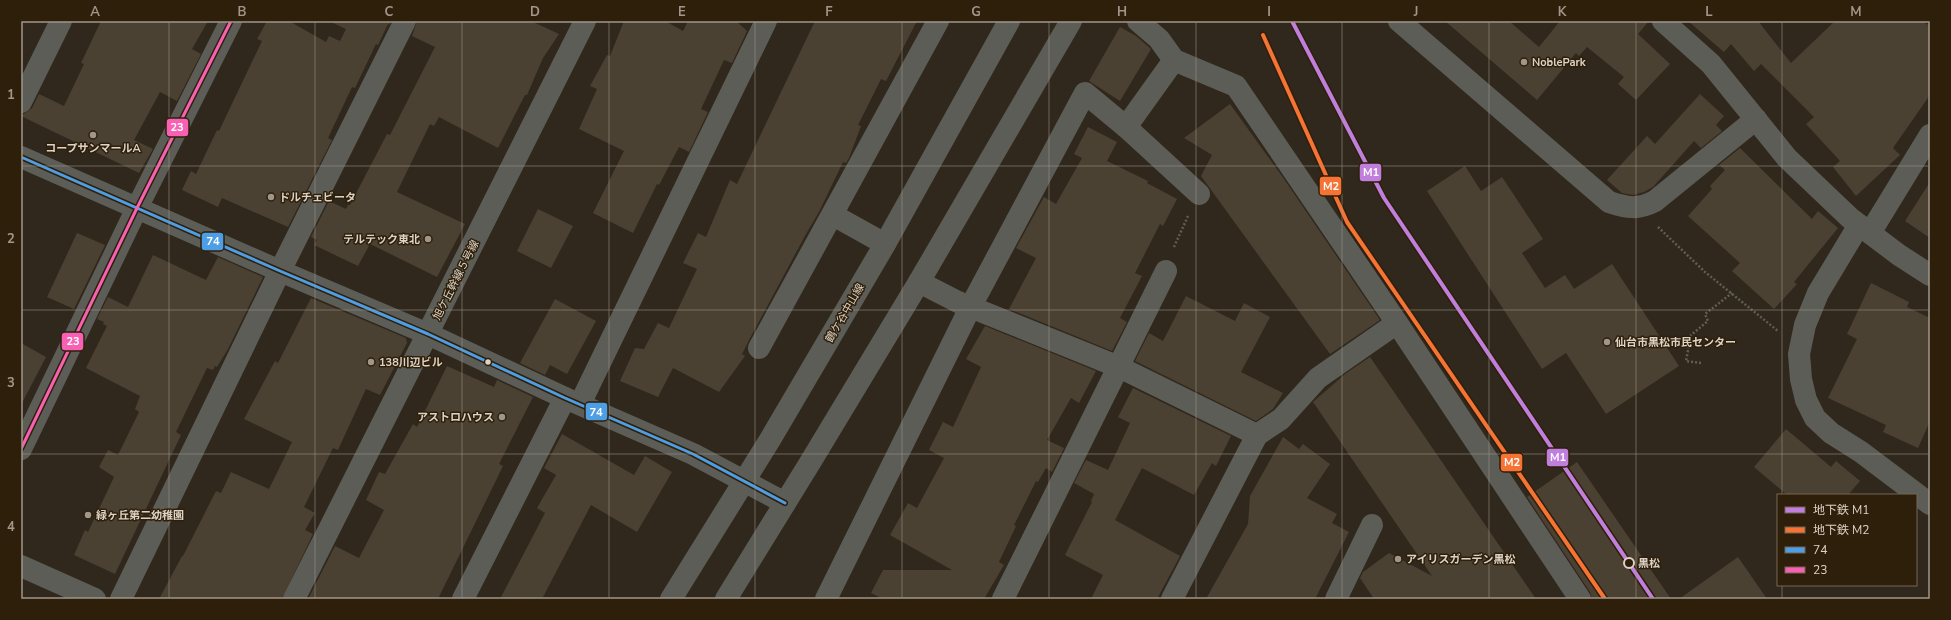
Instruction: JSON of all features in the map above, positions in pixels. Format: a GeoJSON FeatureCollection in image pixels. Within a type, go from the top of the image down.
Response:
{"type":"FeatureCollection","features":[{"type":"Feature","properties":{"kind":"street"},"geometry":{"type":"LineString","coordinates":[[21,102],[61,21]]}},
{"type":"Feature","properties":{"kind":"street"},"geometry":{"type":"LineString","coordinates":[[21,450],[137,208],[231,21]]}},
{"type":"Feature","properties":{"kind":"street"},"geometry":{"type":"LineString","coordinates":[[121,599],[280,271],[405,21]]}},
{"type":"Feature","properties":{"kind":"street","name":"旭ケ丘幹線５号線"},"geometry":{"type":"LineString","coordinates":[[21,157],[280,271],[428,334],[585,21]]}},
{"type":"Feature","properties":{"kind":"street"},"geometry":{"type":"LineString","coordinates":[[463,599],[572,401],[766,21]]}},
{"type":"Feature","properties":{"kind":"street"},"geometry":{"type":"LineString","coordinates":[[759,348],[938,21]]}},
{"type":"Feature","properties":{"kind":"street","name":"鶴ケ谷中山線"},"geometry":{"type":"LineString","coordinates":[[671,599],[771,438],[885,244],[1009,21]]}},
{"type":"Feature","properties":{"kind":"street"},"geometry":{"type":"LineString","coordinates":[[726,599],[919,282],[1070,21]]}},
{"type":"Feature","properties":{"kind":"street"},"geometry":{"type":"LineString","coordinates":[[1138,21],[1159,39],[1174,60],[1236,86],[1397,323],[1580,599]]}},
{"type":"Feature","properties":{"kind":"street"},"geometry":{"type":"LineString","coordinates":[[1398,21],[1609,202],[1631,208],[1644,207],[1655,202],[1756,119]]}},
{"type":"Feature","properties":{"kind":"street"},"geometry":{"type":"LineString","coordinates":[[1663,21],[1711,64],[1787,158],[1865,229],[1899,255],[1930,275]]}},
{"type":"Feature","properties":{"kind":"street"},"geometry":{"type":"LineString","coordinates":[[1126,128],[1174,60]]}},
{"type":"Feature","properties":{"kind":"street"},"geometry":{"type":"LineString","coordinates":[[826,599],[971,306],[1085,93],[1199,194]]}},
{"type":"Feature","properties":{"kind":"street"},"geometry":{"type":"LineString","coordinates":[[1917,494],[1861,452],[1831,433],[1814,418],[1806,400],[1801,379],[1800,349],[1805,325],[1818,293],[1865,229],[1930,135]]}},
{"type":"Feature","properties":{"kind":"street"},"geometry":{"type":"LineString","coordinates":[[833,215],[885,244]]}},
{"type":"Feature","properties":{"kind":"street"},"geometry":{"type":"LineString","coordinates":[[1003,599],[1166,271]]}},
{"type":"Feature","properties":{"kind":"street"},"geometry":{"type":"LineString","coordinates":[[919,282],[948,297],[1119,367],[1257,436]]}},
{"type":"Feature","properties":{"kind":"street"},"geometry":{"type":"LineString","coordinates":[[1172,599],[1257,436],[1281,419],[1318,378],[1397,323]]}},
{"type":"Feature","properties":{"kind":"street"},"geometry":{"type":"LineString","coordinates":[[294,599],[428,334],[572,401],[693,454],[785,503]]}},
{"type":"Feature","properties":{"kind":"street"},"geometry":{"type":"LineString","coordinates":[[1917,494],[1930,504]]}},
{"type":"Feature","properties":{"kind":"street"},"geometry":{"type":"LineString","coordinates":[[1336,599],[1372,525]]}},
{"type":"Feature","properties":{"kind":"street"},"geometry":{"type":"LineString","coordinates":[[21,566],[95,599]]}},
{"type":"Feature","properties":{"kind":"path"},"geometry":{"type":"LineString","coordinates":[[1174,245],[1199,194]]}},
{"type":"Feature","properties":{"kind":"path"},"geometry":{"type":"LineString","coordinates":[[1644,207],[1660,231],[1705,272],[1800,349]]}},
{"type":"Feature","properties":{"kind":"path"},"geometry":{"type":"LineString","coordinates":[[1701,363],[1686,361],[1691,335],[1708,321],[1705,314],[1732,293]]}},
{"type":"Feature","properties":{"kind":"building"},"geometry":{"type":"Polygon","coordinates":[[[101,21],[208,21],[192,49],[201,54],[177,101],[160,92],[134,140],[153,149],[139,173],[21,116],[32,108],[39,94],[64,106],[84,64],[81,63],[101,21]]]}},
{"type":"Feature","properties":{"kind":"building"},"geometry":{"type":"Polygon","coordinates":[[[267,21],[289,21],[326,42],[329,36],[340,41],[346,29],[329,21],[391,21],[389,25],[388,24],[378,45],[376,44],[355,88],[352,87],[328,138],[332,140],[288,227],[222,198],[218,207],[182,190],[191,171],[196,174],[217,130],[219,131],[262,41],[257,39],[267,21]]]}},
{"type":"Feature","properties":{"kind":"building"},"geometry":{"type":"Polygon","coordinates":[[[417,21],[531,21],[559,34],[543,58],[527,95],[525,95],[498,148],[439,117],[434,126],[430,124],[397,192],[465,224],[437,277],[370,244],[358,266],[314,245],[317,240],[311,237],[329,201],[346,209],[348,205],[350,205],[387,134],[390,135],[435,47],[412,36],[417,21]]]}},
{"type":"Feature","properties":{"kind":"building"},"geometry":{"type":"Polygon","coordinates":[[[624,21],[665,21],[683,31],[688,21],[736,21],[747,31],[732,63],[724,60],[701,109],[708,112],[689,152],[679,147],[659,185],[657,184],[633,233],[593,213],[624,151],[579,129],[597,89],[590,86],[607,55],[610,56],[624,21]]]}},
{"type":"Feature","properties":{"kind":"building"},"geometry":{"type":"Polygon","coordinates":[[[815,21],[917,21],[886,81],[881,79],[858,125],[861,126],[849,158],[846,163],[843,162],[819,212],[748,342],[742,354],[745,356],[719,392],[673,368],[658,397],[620,381],[635,348],[644,349],[658,323],[669,328],[697,269],[683,263],[698,233],[706,237],[730,180],[737,184],[815,21]]]}},
{"type":"Feature","properties":{"kind":"building"},"geometry":{"type":"Polygon","coordinates":[[[1445,21],[1509,21],[1539,47],[1560,21],[1649,21],[1638,34],[1670,64],[1636,100],[1618,84],[1624,77],[1587,47],[1579,56],[1576,53],[1537,100],[1445,21]]]}},
{"type":"Feature","properties":{"kind":"building"},"geometry":{"type":"Polygon","coordinates":[[[1688,21],[1758,21],[1791,63],[1835,21],[1922,21],[1930,26],[1930,95],[1893,148],[1900,155],[1856,196],[1833,167],[1840,161],[1806,124],[1814,117],[1761,64],[1754,71],[1731,44],[1724,52],[1688,21]]]}},
{"type":"Feature","properties":{"kind":"building"},"geometry":{"type":"Polygon","coordinates":[[[1120,27],[1136,36],[1151,49],[1120,101],[1089,81],[1120,27]]]}},
{"type":"Feature","properties":{"kind":"building"},"geometry":{"type":"Polygon","coordinates":[[[1700,94],[1724,116],[1716,125],[1722,131],[1701,148],[1694,141],[1653,187],[1644,192],[1633,195],[1622,193],[1607,180],[1647,136],[1655,144],[1700,94]]]}},
{"type":"Feature","properties":{"kind":"building"},"geometry":{"type":"Polygon","coordinates":[[[1230,104],[1282,176],[1380,320],[1330,354],[1201,176],[1212,155],[1184,138],[1230,104]]]}},
{"type":"Feature","properties":{"kind":"building"},"geometry":{"type":"Polygon","coordinates":[[[1088,127],[1117,142],[1107,161],[1148,181],[1147,183],[1177,199],[1163,226],[1160,224],[1135,273],[1142,276],[1120,318],[1127,322],[1112,351],[1009,309],[1036,258],[1016,248],[1044,197],[1056,204],[1082,158],[1074,154],[1088,127]]]}},
{"type":"Feature","properties":{"kind":"building"},"geometry":{"type":"Polygon","coordinates":[[[1740,148],[1812,219],[1818,211],[1838,228],[1794,282],[1797,284],[1774,309],[1732,271],[1740,263],[1688,216],[1712,189],[1710,186],[1725,170],[1719,165],[1740,148]]]}},
{"type":"Feature","properties":{"kind":"building"},"geometry":{"type":"Polygon","coordinates":[[[1465,166],[1481,191],[1502,177],[1543,239],[1522,253],[1545,288],[1565,275],[1574,289],[1612,264],[1679,366],[1606,414],[1566,353],[1542,369],[1427,191],[1465,166]]]}},
{"type":"Feature","properties":{"kind":"building"},"geometry":{"type":"Polygon","coordinates":[[[1930,182],[1930,238],[1905,221],[1930,182]]]}},
{"type":"Feature","properties":{"kind":"building"},"geometry":{"type":"Polygon","coordinates":[[[538,209],[573,226],[551,268],[517,251],[538,209]]]}},
{"type":"Feature","properties":{"kind":"building"},"geometry":{"type":"Polygon","coordinates":[[[77,233],[105,245],[74,309],[47,297],[77,233]]]}},
{"type":"Feature","properties":{"kind":"building"},"geometry":{"type":"Polygon","coordinates":[[[153,255],[206,280],[218,257],[263,277],[228,349],[217,367],[215,366],[213,370],[207,368],[176,432],[181,435],[115,574],[74,555],[85,530],[88,532],[114,477],[99,467],[108,450],[118,455],[139,412],[135,409],[140,396],[86,368],[107,326],[103,324],[104,322],[97,319],[108,297],[128,307],[153,255]]]}},
{"type":"Feature","properties":{"kind":"building"},"geometry":{"type":"Polygon","coordinates":[[[1871,283],[1909,302],[1907,307],[1930,318],[1930,421],[1918,448],[1883,432],[1886,425],[1828,398],[1857,339],[1847,334],[1871,283]]]}},
{"type":"Feature","properties":{"kind":"building"},"geometry":{"type":"Polygon","coordinates":[[[1186,296],[1235,321],[1244,303],[1270,317],[1241,372],[1283,393],[1273,409],[1256,421],[1135,361],[1149,333],[1163,341],[1186,296]]]}},
{"type":"Feature","properties":{"kind":"building"},"geometry":{"type":"Polygon","coordinates":[[[311,298],[406,338],[407,343],[380,395],[366,389],[338,450],[333,448],[304,507],[315,513],[305,530],[313,534],[282,599],[159,599],[216,491],[221,493],[231,472],[269,489],[292,442],[244,419],[275,361],[278,363],[311,298]]]}},
{"type":"Feature","properties":{"kind":"building"},"geometry":{"type":"Polygon","coordinates":[[[555,299],[596,321],[567,374],[550,365],[545,375],[520,363],[555,299]]]}},
{"type":"Feature","properties":{"kind":"building"},"geometry":{"type":"Polygon","coordinates":[[[985,326],[1096,371],[1079,403],[1071,398],[1047,440],[1064,448],[1052,472],[1046,468],[1038,482],[1036,481],[1014,525],[1016,526],[999,562],[1004,565],[984,599],[883,599],[871,593],[883,570],[952,570],[890,535],[908,503],[917,508],[944,458],[929,450],[943,422],[953,427],[981,367],[966,359],[985,326]]]}},
{"type":"Feature","properties":{"kind":"building"},"geometry":{"type":"Polygon","coordinates":[[[21,343],[46,357],[21,405],[21,343]]]}},
{"type":"Feature","properties":{"kind":"building"},"geometry":{"type":"Polygon","coordinates":[[[1370,357],[1536,599],[1374,599],[1360,578],[1363,572],[1389,553],[1432,576],[1313,402],[1345,374],[1370,357]]]}},
{"type":"Feature","properties":{"kind":"building"},"geometry":{"type":"Polygon","coordinates":[[[447,366],[494,387],[497,380],[533,397],[499,464],[503,466],[438,599],[308,599],[335,546],[359,558],[384,510],[366,500],[379,472],[385,474],[413,424],[417,427],[447,366]]]}},
{"type":"Feature","properties":{"kind":"building"},"geometry":{"type":"Polygon","coordinates":[[[1133,388],[1231,436],[1216,466],[1212,463],[1194,495],[1142,468],[1115,520],[1180,556],[1157,599],[1091,599],[1103,575],[1065,555],[1092,502],[1091,501],[1094,494],[1074,483],[1086,460],[1108,470],[1130,423],[1118,417],[1133,388]]]}},
{"type":"Feature","properties":{"kind":"building"},"geometry":{"type":"Polygon","coordinates":[[[1786,429],[1831,467],[1836,461],[1860,481],[1849,494],[1786,494],[1754,467],[1786,429]]]}},
{"type":"Feature","properties":{"kind":"building"},"geometry":{"type":"Polygon","coordinates":[[[562,434],[634,475],[645,456],[672,472],[637,532],[591,505],[542,599],[500,599],[545,513],[537,508],[556,475],[544,468],[562,434]]]}},
{"type":"Feature","properties":{"kind":"building"},"geometry":{"type":"Polygon","coordinates":[[[1283,437],[1299,449],[1303,444],[1330,464],[1307,498],[1337,514],[1332,523],[1349,532],[1315,599],[1206,599],[1248,524],[1250,496],[1283,437]]]}},
{"type":"Feature","properties":{"kind":"building","name":"黒松"},"geometry":{"type":"Polygon","coordinates":[[[1577,462],[1671,599],[1592,599],[1590,592],[1527,497],[1577,462]]]}},
{"type":"Feature","properties":{"kind":"building"},"geometry":{"type":"Polygon","coordinates":[[[1738,557],[1767,599],[1679,599],[1738,557]]]}},
{"type":"Feature","properties":{"kind":"metro line","name":"M1"},"geometry":{"type":"LineString","coordinates":[[1292,21],[1384,198],[1653,599]]}},
{"type":"Feature","properties":{"kind":"metro line","name":"M2"},"geometry":{"type":"LineString","coordinates":[[1263,35],[1347,222],[1605,599]]}},
{"type":"Feature","properties":{"kind":"transit line","name":"23"},"geometry":{"type":"LineString","coordinates":[[21,449],[137,208],[231,21]]}},
{"type":"Feature","properties":{"kind":"transit line","name":"74"},"geometry":{"type":"LineString","coordinates":[[21,157],[280,271],[428,334],[565,398],[693,454],[785,503]]}},
{"type":"Feature","properties":{"kind":"place","name":"NoblePark"},"geometry":{"type":"Point","coordinates":[1524,62]}},
{"type":"Feature","properties":{"kind":"place","name":"コープサンマールA"},"geometry":{"type":"Point","coordinates":[93,135]}},
{"type":"Feature","properties":{"kind":"place","name":"ドルチェビータ"},"geometry":{"type":"Point","coordinates":[271,197]}},
{"type":"Feature","properties":{"kind":"place","name":"テルテック東北"},"geometry":{"type":"Point","coordinates":[428,239]}},
{"type":"Feature","properties":{"kind":"place","name":"仙台市黒松市民センター"},"geometry":{"type":"Point","coordinates":[1607,342]}},
{"type":"Feature","properties":{"kind":"place","name":"138川辺ビル"},"geometry":{"type":"Point","coordinates":[371,362]}},
{"type":"Feature","properties":{"kind":"place","name":"アストロハウス"},"geometry":{"type":"Point","coordinates":[502,417]}},
{"type":"Feature","properties":{"kind":"place","name":"緑ヶ丘第二幼稚園"},"geometry":{"type":"Point","coordinates":[88,515]}},
{"type":"Feature","properties":{"kind":"place","name":"アイリスガーデン黒松"},"geometry":{"type":"Point","coordinates":[1398,559]}},
{"type":"Feature","properties":{"kind":"place","name":"黒松"},"geometry":{"type":"Point","coordinates":[1629,563]}}]}
